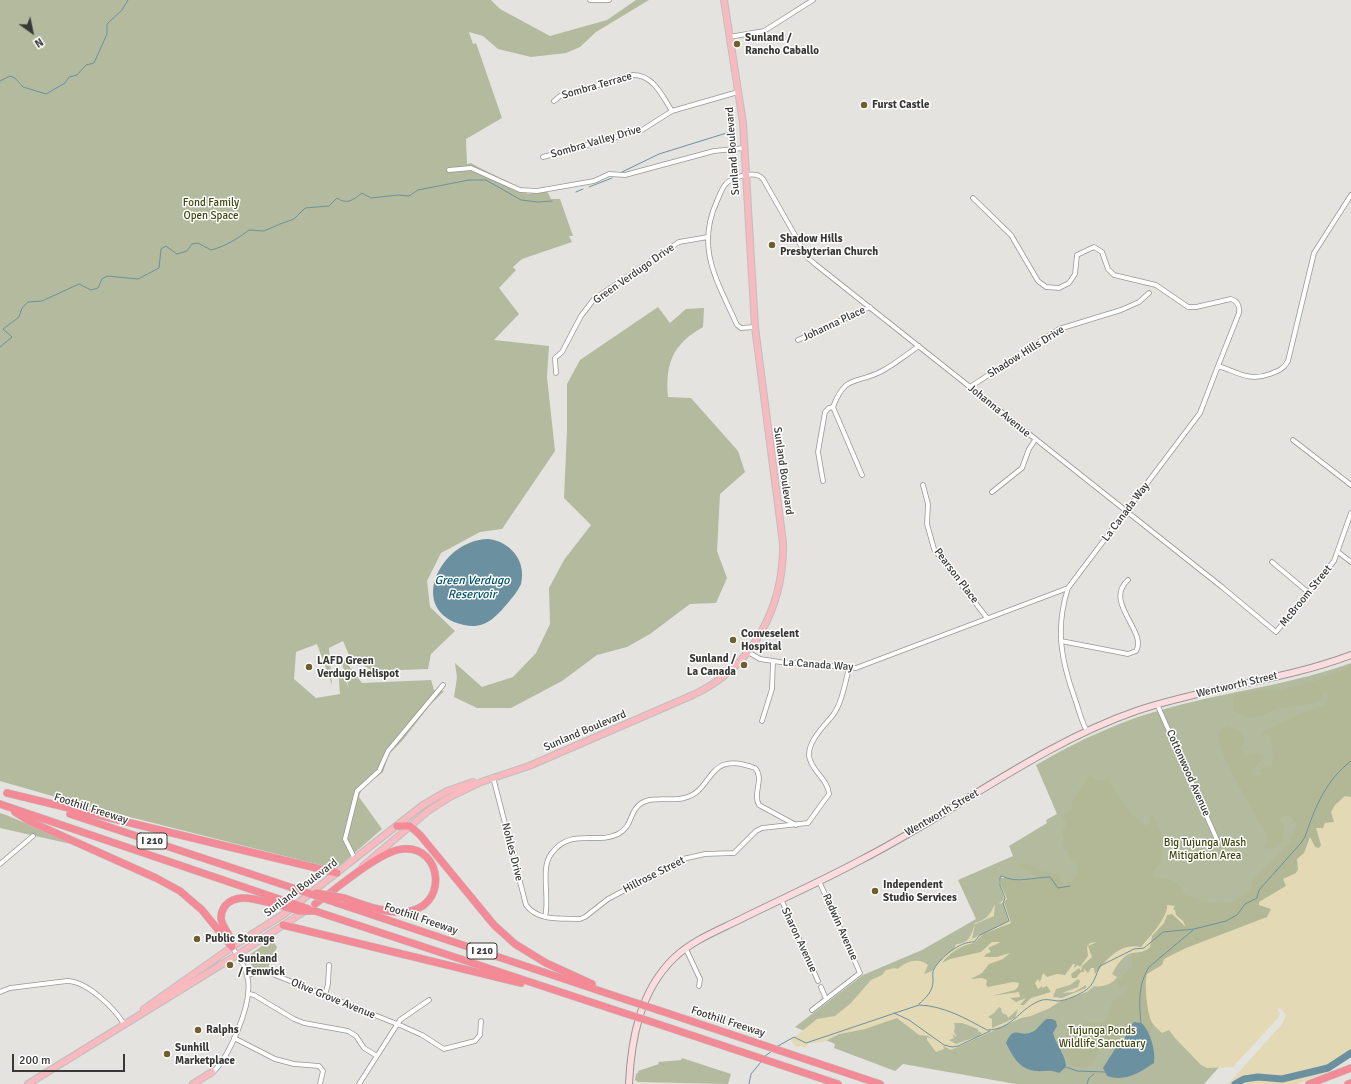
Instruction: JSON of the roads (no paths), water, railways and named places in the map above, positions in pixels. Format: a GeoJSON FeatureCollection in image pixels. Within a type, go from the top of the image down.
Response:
{"type":"FeatureCollection","features":[{"type":"Feature","properties":{"kind":"highway"},"geometry":{"type":"LineString","coordinates":[[4,791],[337,873]]}},
{"type":"Feature","properties":{"kind":"highway","name":"Foothill Freeway"},"geometry":{"type":"LineString","coordinates":[[4,791],[308,893],[323,893],[340,901],[627,1000],[880,1084]]}},
{"type":"Feature","properties":{"kind":"highway"},"geometry":{"type":"LineString","coordinates":[[1,805],[31,822],[156,878],[180,891],[202,910],[232,947]]}},
{"type":"Feature","properties":{"kind":"highway","name":"I 210"},"geometry":{"type":"LineString","coordinates":[[1,805],[282,900],[315,907],[323,914],[838,1084]]}},
{"type":"Feature","properties":{"kind":"highway"},"geometry":{"type":"LineString","coordinates":[[397,826],[410,826],[420,835],[494,925],[515,944],[546,963],[627,1000]]}},
{"type":"Feature","properties":{"kind":"highway"},"geometry":{"type":"LineString","coordinates":[[232,947],[231,939],[221,919],[222,911],[226,904],[234,899],[244,898],[275,904],[299,911],[315,907],[372,864],[396,850],[407,849],[416,851],[426,857],[435,871],[436,882],[433,895],[424,905],[413,911],[390,911],[340,901]]}},
{"type":"Feature","properties":{"kind":"highway"},"geometry":{"type":"LineString","coordinates":[[283,925],[585,1000]]}},
{"type":"Feature","properties":{"kind":"highway"},"geometry":{"type":"LineString","coordinates":[[1309,1084],[1351,1068]]}},
{"type":"Feature","properties":{"kind":"main road","name":"Sunland Boulevard"},"geometry":{"type":"LineString","coordinates":[[28,1084],[283,925],[315,907],[410,826],[450,797],[493,777],[534,763],[698,693],[728,673],[748,652],[761,634],[773,610],[781,579],[783,556],[755,327],[744,148],[738,92],[724,0]]}},
{"type":"Feature","properties":{"kind":"main road","name":"Wentworth Street"},"geometry":{"type":"LineString","coordinates":[[629,1084],[634,1036],[641,1010],[655,981],[674,958],[699,940],[861,861],[1087,731],[1158,704],[1303,671],[1351,655]]}},
{"type":"Feature","properties":{"kind":"main road","name":"Sunland Boulevard"},"geometry":{"type":"LineString","coordinates":[[124,1024],[152,1002],[232,947],[284,914],[424,805],[447,791],[481,779],[493,777]]}},
{"type":"Feature","properties":{"kind":"main road"},"geometry":{"type":"LineString","coordinates":[[193,1084],[212,1072]]}},
{"type":"Feature","properties":{"kind":"street"},"geometry":{"type":"LineString","coordinates":[[590,0],[609,0]]}},
{"type":"Feature","properties":{"kind":"street"},"geometry":{"type":"LineString","coordinates":[[729,37],[764,31],[813,0]]}},
{"type":"Feature","properties":{"kind":"street","name":"Sombra Terrace"},"geometry":{"type":"LineString","coordinates":[[554,101],[560,96],[633,75],[639,75],[645,76],[654,84],[672,111]]}},
{"type":"Feature","properties":{"kind":"street","name":"Sombra Valley Drive"},"geometry":{"type":"LineString","coordinates":[[543,157],[642,130],[672,111],[738,92]]}},
{"type":"Feature","properties":{"kind":"street"},"geometry":{"type":"LineString","coordinates":[[448,170],[471,168],[520,190],[537,191],[594,181],[609,174],[625,175],[714,151],[744,148]]}},
{"type":"Feature","properties":{"kind":"street"},"geometry":{"type":"LineString","coordinates":[[746,175],[728,180],[724,184],[713,210],[708,237],[710,265],[737,325],[741,328],[755,327]]}},
{"type":"Feature","properties":{"kind":"street","name":"Johanna Avenue"},"geometry":{"type":"LineString","coordinates":[[746,175],[758,176],[763,180],[808,258],[1276,632]]}},
{"type":"Feature","properties":{"kind":"street"},"geometry":{"type":"LineString","coordinates":[[1218,366],[1257,378],[1280,371],[1285,366],[1288,361],[1298,324],[1314,253],[1351,195]]}},
{"type":"Feature","properties":{"kind":"street","name":"La Canada Way"},"geometry":{"type":"LineString","coordinates":[[748,652],[757,658],[773,661],[856,668],[1068,588],[1127,512],[1200,413],[1239,313],[1239,307],[1236,301],[1230,300],[1196,307],[1188,307],[1156,285],[1114,275],[1108,269],[1102,252],[1094,247],[1077,255],[1075,274],[1069,283],[1059,288],[1046,287],[1038,281],[1011,235],[973,198]]}},
{"type":"Feature","properties":{"kind":"street","name":"Green Verdugo Drive"},"geometry":{"type":"LineString","coordinates":[[556,373],[555,358],[562,352],[581,316],[594,299],[680,242],[708,237]]}},
{"type":"Feature","properties":{"kind":"street","name":"Shadow Hills Drive"},"geometry":{"type":"LineString","coordinates":[[970,387],[1058,329],[1121,310],[1139,302],[1148,293]]}},
{"type":"Feature","properties":{"kind":"street","name":"Johanna Place"},"geometry":{"type":"LineString","coordinates":[[798,340],[870,307]]}},
{"type":"Feature","properties":{"kind":"street"},"geometry":{"type":"LineString","coordinates":[[862,475],[833,407],[838,394],[850,382],[883,371],[919,346]]}},
{"type":"Feature","properties":{"kind":"street"},"geometry":{"type":"LineString","coordinates":[[823,481],[818,452],[825,412],[829,408],[833,407]]}},
{"type":"Feature","properties":{"kind":"street"},"geometry":{"type":"LineString","coordinates":[[992,492],[1022,468],[1029,449],[1036,440]]}},
{"type":"Feature","properties":{"kind":"street"},"geometry":{"type":"LineString","coordinates":[[1293,440],[1351,485]]}},
{"type":"Feature","properties":{"kind":"street","name":"Pearson Place"},"geometry":{"type":"LineString","coordinates":[[923,485],[928,504],[927,524],[934,549],[987,618]]}},
{"type":"Feature","properties":{"kind":"street","name":"McBroom Street"},"geometry":{"type":"LineString","coordinates":[[1276,632],[1330,567],[1338,552],[1351,514]]}},
{"type":"Feature","properties":{"kind":"street"},"geometry":{"type":"LineString","coordinates":[[1338,552],[1351,562]]}},
{"type":"Feature","properties":{"kind":"street"},"geometry":{"type":"LineString","coordinates":[[1272,562],[1309,593]]}},
{"type":"Feature","properties":{"kind":"street"},"geometry":{"type":"LineString","coordinates":[[1061,641],[1128,654],[1136,651],[1138,642],[1119,597],[1123,585],[1128,580]]}},
{"type":"Feature","properties":{"kind":"street"},"geometry":{"type":"LineString","coordinates":[[1068,588],[1063,603],[1061,641],[1064,670],[1087,731]]}},
{"type":"Feature","properties":{"kind":"street"},"geometry":{"type":"LineString","coordinates":[[762,721],[772,688],[773,661]]}},
{"type":"Feature","properties":{"kind":"street","name":"Hillrose Street"},"geometry":{"type":"LineString","coordinates":[[545,917],[580,919],[585,917],[608,899],[683,859],[705,854],[734,853],[756,831],[762,828],[808,823],[829,794],[825,784],[809,758],[810,749],[818,733],[836,710],[849,668]]}},
{"type":"Feature","properties":{"kind":"street"},"geometry":{"type":"LineString","coordinates":[[355,859],[346,844],[345,835],[357,791],[379,771],[388,751],[443,685]]}},
{"type":"Feature","properties":{"kind":"street","name":"Cottonwood Avenue"},"geometry":{"type":"LineString","coordinates":[[1158,704],[1218,842]]}},
{"type":"Feature","properties":{"kind":"street"},"geometry":{"type":"LineString","coordinates":[[545,917],[548,898],[546,872],[549,858],[555,849],[576,838],[609,837],[619,834],[629,825],[635,809],[641,803],[654,800],[678,800],[691,796],[712,772],[721,765],[732,764],[755,768],[760,775],[757,799],[759,805],[796,825]]}},
{"type":"Feature","properties":{"kind":"street","name":"Nohles Drive"},"geometry":{"type":"LineString","coordinates":[[493,777],[524,898],[533,912],[545,917]]}},
{"type":"Feature","properties":{"kind":"street"},"geometry":{"type":"LineString","coordinates":[[0,864],[33,836]]}},
{"type":"Feature","properties":{"kind":"street","name":"Radwin Avenue"},"geometry":{"type":"LineString","coordinates":[[819,881],[860,973],[826,999]]}},
{"type":"Feature","properties":{"kind":"street","name":"Sharon Avenue"},"geometry":{"type":"LineString","coordinates":[[781,899],[818,981]]}},
{"type":"Feature","properties":{"kind":"street"},"geometry":{"type":"LineString","coordinates":[[198,1084],[212,1072],[226,1056],[234,1038],[249,994],[247,975],[232,947]]}},
{"type":"Feature","properties":{"kind":"street"},"geometry":{"type":"LineString","coordinates":[[686,949],[700,978],[699,986]]}},
{"type":"Feature","properties":{"kind":"street"},"geometry":{"type":"LineString","coordinates":[[325,995],[328,984],[329,965]]}},
{"type":"Feature","properties":{"kind":"street","name":"Olive Grove Avenue"},"geometry":{"type":"LineString","coordinates":[[247,975],[265,971],[397,1024],[446,1049],[475,1041],[480,1035],[481,1021]]}},
{"type":"Feature","properties":{"kind":"street"},"geometry":{"type":"LineString","coordinates":[[0,992],[10,988],[66,981],[76,982],[112,1007],[124,1024]]}},
{"type":"Feature","properties":{"kind":"street"},"geometry":{"type":"LineString","coordinates":[[812,1010],[826,999],[821,987]]}},
{"type":"Feature","properties":{"kind":"street"},"geometry":{"type":"LineString","coordinates":[[249,994],[254,995],[294,1019],[304,1023],[341,1028],[348,1031],[356,1036],[364,1048],[377,1056]]}},
{"type":"Feature","properties":{"kind":"street"},"geometry":{"type":"LineString","coordinates":[[359,1084],[400,1020],[429,1000]]}},
{"type":"Feature","properties":{"kind":"street"},"geometry":{"type":"LineString","coordinates":[[234,1038],[280,1061],[319,1066],[323,1071],[320,1084]]}},
{"type":"Feature","properties":{"kind":"water","name":"Green Verdugo Reservoir"},"geometry":{"type":"Polygon","coordinates":[[[488,539],[503,544],[509,548],[515,553],[519,560],[522,575],[521,584],[517,592],[494,618],[478,626],[464,625],[446,618],[436,606],[433,592],[436,578],[444,563],[455,551],[471,542],[488,539]]]}},
{"type":"Feature","properties":{"kind":"water"},"geometry":{"type":"Polygon","coordinates":[[[1047,1019],[1056,1021],[1057,1026],[1053,1033],[1066,1063],[1066,1067],[1059,1073],[1037,1071],[1026,1068],[1014,1058],[1006,1043],[1012,1034],[1032,1032],[1047,1019]]]}},
{"type":"Feature","properties":{"kind":"water"},"geometry":{"type":"Polygon","coordinates":[[[1134,1022],[1141,1023],[1150,1035],[1153,1047],[1154,1063],[1132,1076],[1114,1078],[1107,1076],[1103,1068],[1115,1049],[1123,1043],[1129,1027],[1134,1022]]]}},
{"type":"Feature","properties":{"kind":"waterway"},"geometry":{"type":"LineString","coordinates":[[0,81],[10,76],[15,78],[23,87],[46,94],[65,83],[69,77],[77,75],[86,65],[94,63],[107,34],[107,24],[122,10],[128,0]]}},
{"type":"Feature","properties":{"kind":"waterway"},"geometry":{"type":"LineString","coordinates":[[620,173],[659,154],[733,131]]}},
{"type":"Feature","properties":{"kind":"waterway"},"geometry":{"type":"LineString","coordinates":[[589,187],[612,178]]}},
{"type":"Feature","properties":{"kind":"waterway"},"geometry":{"type":"LineString","coordinates":[[0,347],[12,337],[3,329],[19,317],[22,308],[28,302],[42,301],[79,284],[91,290],[98,288],[102,279],[107,276],[138,279],[159,268],[161,249],[166,246],[177,254],[187,251],[192,244],[198,243],[211,250],[231,242],[249,230],[264,231],[294,219],[305,208],[329,206],[337,198],[344,201],[350,201],[362,193],[371,198],[398,195],[409,196],[418,190],[469,180],[486,180],[521,200],[538,202],[552,201]]}},
{"type":"Feature","properties":{"kind":"waterway"},"geometry":{"type":"LineString","coordinates":[[576,192],[583,189]]}},
{"type":"Feature","properties":{"kind":"waterway"},"geometry":{"type":"LineString","coordinates":[[778,1046],[794,1037],[806,1043],[919,1005],[946,1010],[987,1030],[995,1029],[1009,1023],[1031,1006],[1042,1000],[1061,1001],[1069,999],[1086,990],[1091,985],[1100,966],[1134,949],[1144,948],[1163,932],[1194,929],[1226,921],[1237,915],[1245,904],[1257,898],[1259,890],[1301,843],[1305,837],[1317,805],[1328,785],[1342,768],[1351,761]]}},
{"type":"Feature","properties":{"kind":"waterway"},"geometry":{"type":"LineString","coordinates":[[919,1004],[927,997],[933,985],[933,970],[946,955],[963,944],[974,942],[980,935],[1009,921],[1003,903],[1005,898],[1000,885],[1000,877],[1002,876],[1013,880],[1050,877],[1058,888],[1070,886]]}},
{"type":"Feature","properties":{"kind":"waterway"},"geometry":{"type":"LineString","coordinates":[[1141,1023],[1140,994],[1145,974],[1149,967],[1193,930]]}},
{"type":"Feature","properties":{"kind":"waterway"},"geometry":{"type":"LineString","coordinates":[[894,1013],[909,1020],[944,1045],[952,1047],[958,1046],[990,1031]]}},
{"type":"Feature","properties":{"kind":"waterway"},"geometry":{"type":"LineString","coordinates":[[765,1056],[772,1051]]}},
{"type":"Feature","properties":{"kind":"waterway"},"geometry":{"type":"LineString","coordinates":[[1235,1084],[1244,1079],[1258,1077],[1282,1079],[1328,1068],[1351,1053]]}},
{"type":"Feature","properties":{"kind":"waterway"},"geometry":{"type":"LineString","coordinates":[[749,1084],[751,1074],[761,1062]]}},
{"type":"Feature","properties":{"kind":"waterway"},"geometry":{"type":"LineString","coordinates":[[1066,1067],[1077,1071],[1105,1072]]}},
{"type":"Feature","properties":{"kind":"waterway"},"geometry":{"type":"LineString","coordinates":[[1087,1084],[1089,1078],[1094,1074]]}},
{"type":"Feature","properties":{"kind":"place","name":"Sunland / Rancho Caballo"},"geometry":{"type":"Point","coordinates":[737,44]}},
{"type":"Feature","properties":{"kind":"place","name":"Furst Castle"},"geometry":{"type":"Point","coordinates":[864,105]}},
{"type":"Feature","properties":{"kind":"place","name":"Shadow Hills Presbyterian Church"},"geometry":{"type":"Point","coordinates":[772,245]}},
{"type":"Feature","properties":{"kind":"place","name":"Conveselent Hospital"},"geometry":{"type":"Point","coordinates":[733,640]}},
{"type":"Feature","properties":{"kind":"place","name":"Sunland / La Canada"},"geometry":{"type":"Point","coordinates":[744,665]}},
{"type":"Feature","properties":{"kind":"place","name":"LAFD Green Verdugo Helispot"},"geometry":{"type":"Point","coordinates":[309,667]}},
{"type":"Feature","properties":{"kind":"place","name":"Independent Studio Services"},"geometry":{"type":"Point","coordinates":[875,891]}},
{"type":"Feature","properties":{"kind":"place","name":"Public Storage"},"geometry":{"type":"Point","coordinates":[197,939]}},
{"type":"Feature","properties":{"kind":"place","name":"Sunland / Fenwick"},"geometry":{"type":"Point","coordinates":[230,965]}},
{"type":"Feature","properties":{"kind":"place","name":"Ralphs"},"geometry":{"type":"Point","coordinates":[198,1030]}},
{"type":"Feature","properties":{"kind":"place","name":"Sunhill Marketplace"},"geometry":{"type":"Point","coordinates":[167,1054]}},
{"type":"Feature","properties":{"kind":"park label","name":"Fond Family Open Space"},"geometry":{"type":"Point","coordinates":[211,209]}},
{"type":"Feature","properties":{"kind":"park label","name":"Big Tujunga Wash Mitigation Area"},"geometry":{"type":"Point","coordinates":[1205,849]}},
{"type":"Feature","properties":{"kind":"park label","name":"Tujunga Ponds Wildlife Sanctuary"},"geometry":{"type":"Point","coordinates":[1102,1037]}}]}
